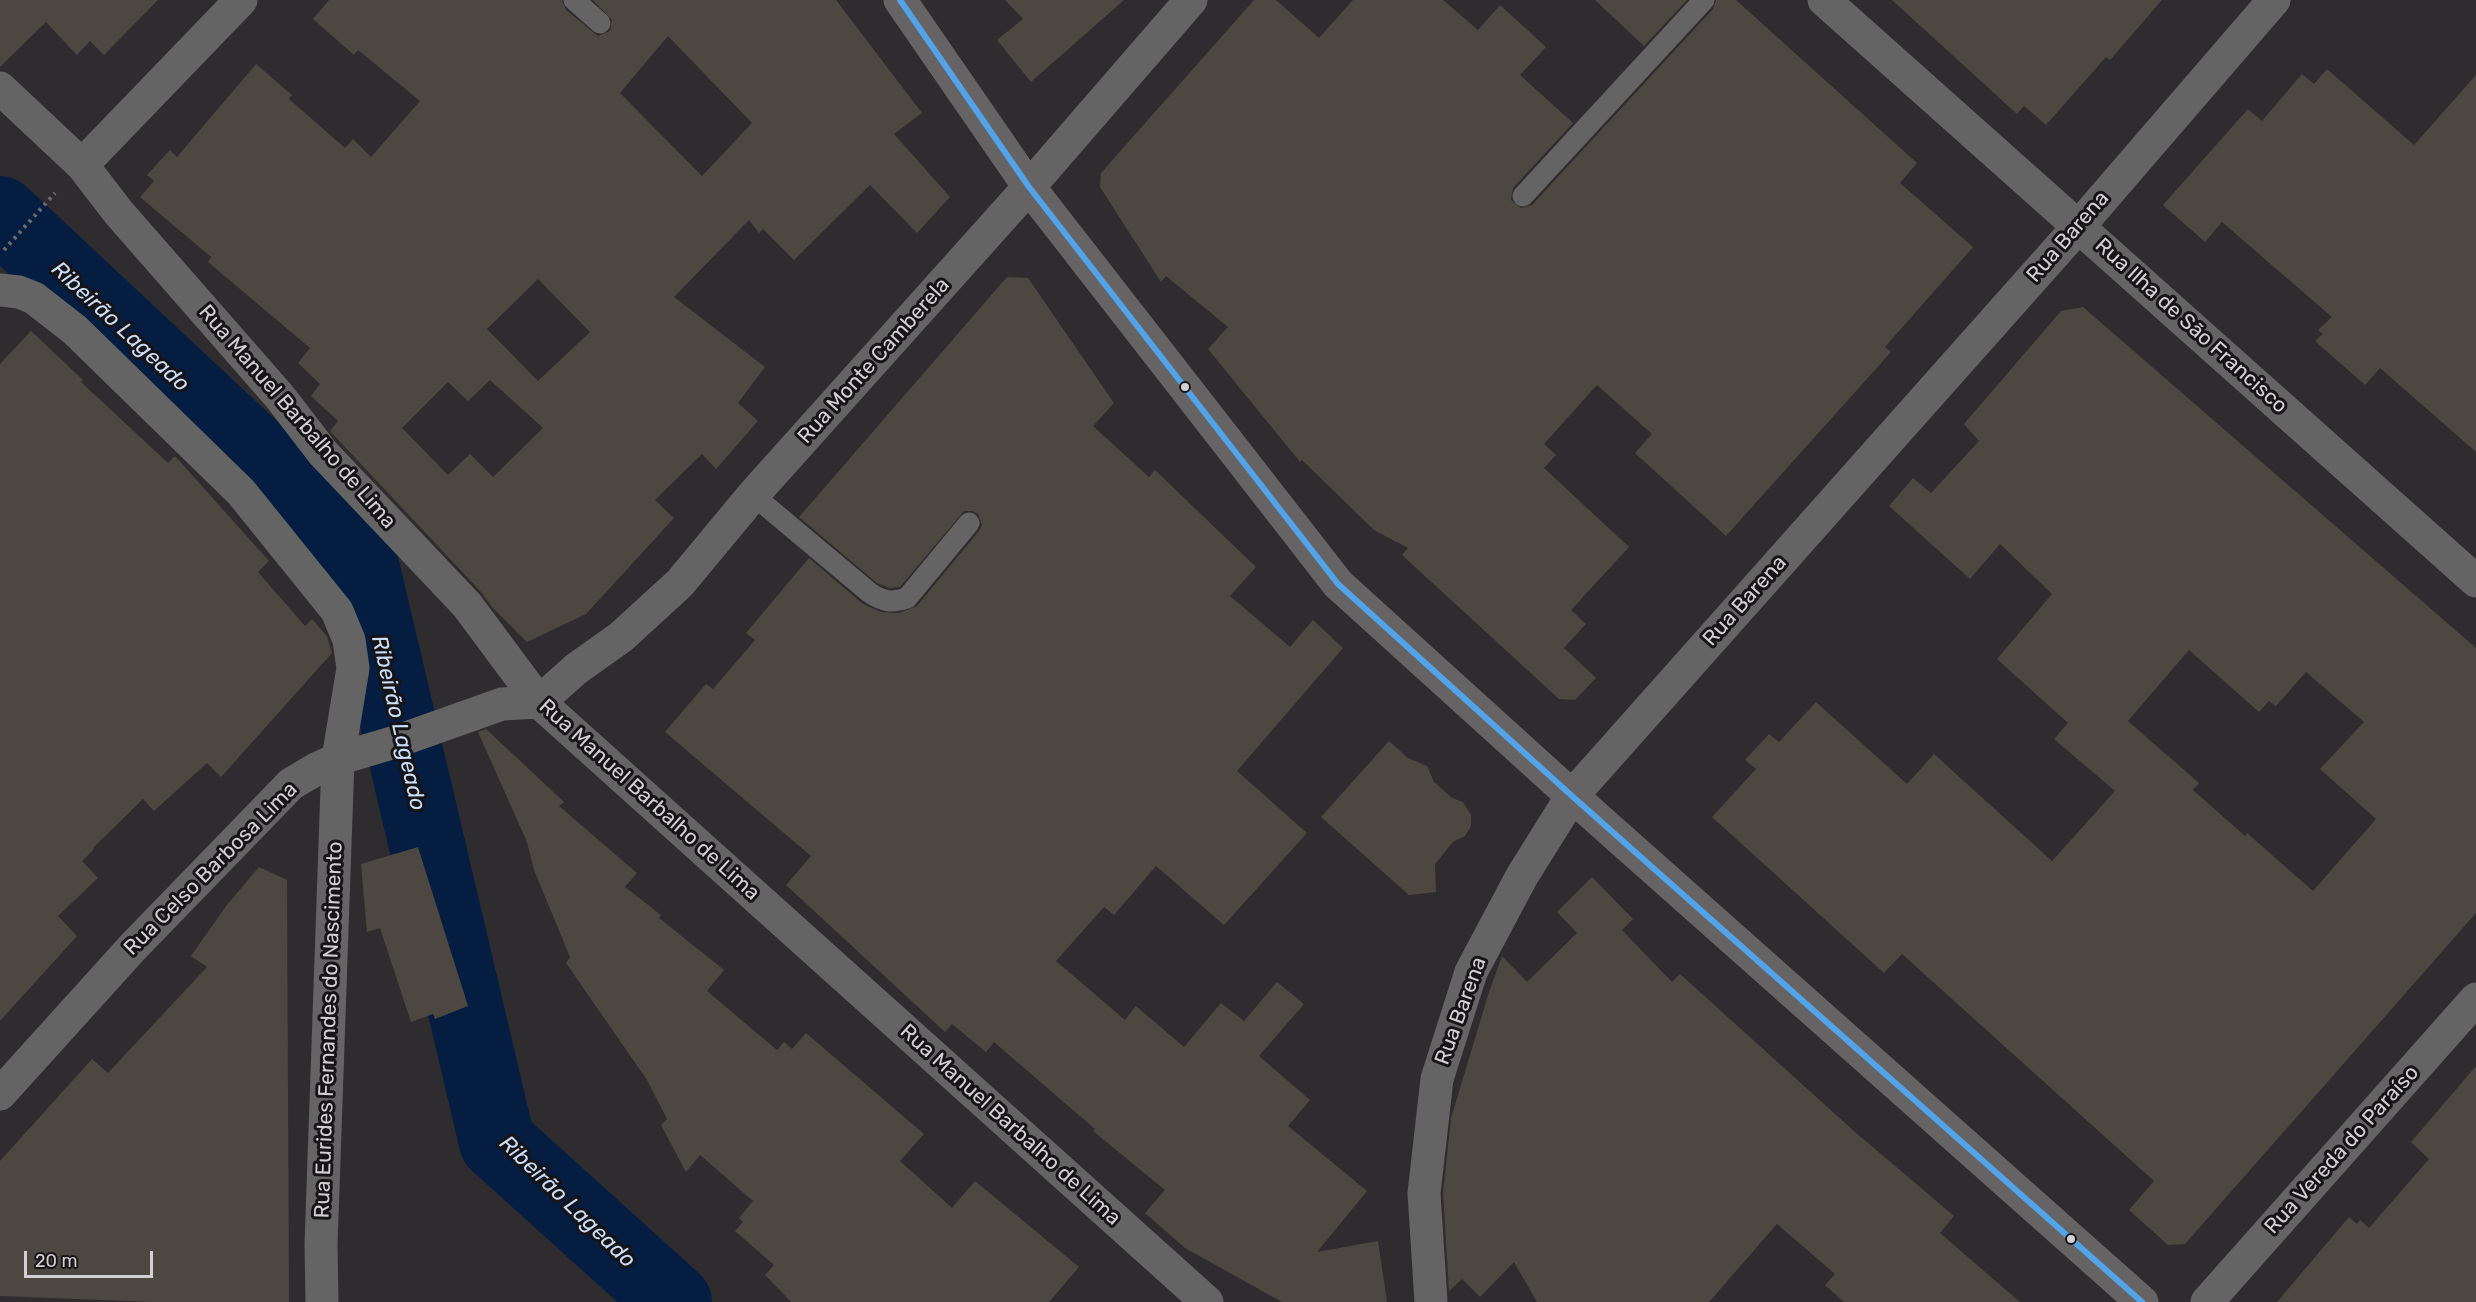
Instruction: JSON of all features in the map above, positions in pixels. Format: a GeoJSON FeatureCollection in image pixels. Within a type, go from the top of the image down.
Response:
{"type":"FeatureCollection","features":[{"type":"Feature","properties":{"kind":"main road"},"geometry":{"type":"LineString","coordinates":[[900,0],[1029,187],[1338,584],[1572,796],[2142,1302]]}},
{"type":"Feature","properties":{"kind":"street"},"geometry":{"type":"LineString","coordinates":[[82,165],[241,0]]}},
{"type":"Feature","properties":{"kind":"street","name":"Rua Monte Camberela"},"geometry":{"type":"LineString","coordinates":[[539,702],[576,669],[621,637],[680,583],[753,495],[1029,187],[1191,0]]}},
{"type":"Feature","properties":{"kind":"street","name":"Rua Ilha de São Francisco"},"geometry":{"type":"LineString","coordinates":[[1824,0],[2476,581]]}},
{"type":"Feature","properties":{"kind":"street","name":"Rua Barena"},"geometry":{"type":"LineString","coordinates":[[1431,1302],[1424,1193],[1437,1079],[1471,972],[1522,876],[1572,796],[2079,226],[2274,0]]}},
{"type":"Feature","properties":{"kind":"street","name":"Rua Manuel Barbalho de Lima"},"geometry":{"type":"LineString","coordinates":[[0,88],[82,165],[119,213],[280,397],[323,453],[467,605],[539,702],[1207,1302]]}},
{"type":"Feature","properties":{"kind":"street","name":"Rua Eurides Fernandes do Nascimento"},"geometry":{"type":"LineString","coordinates":[[0,290],[19,292],[34,298],[75,330],[241,492],[337,611],[349,640],[353,668],[338,759],[321,1245],[322,1302]]}},
{"type":"Feature","properties":{"kind":"street","name":"Rua Celso Barbosa Lima"},"geometry":{"type":"LineString","coordinates":[[0,1094],[133,947],[291,784],[338,759],[395,742],[501,704],[539,702]]}},
{"type":"Feature","properties":{"kind":"street","name":"Rua Vereda do Paraíso"},"geometry":{"type":"LineString","coordinates":[[2207,1302],[2476,999]]}},
{"type":"Feature","properties":{"kind":"lane"},"geometry":{"type":"LineString","coordinates":[[574,0],[600,23]]}},
{"type":"Feature","properties":{"kind":"lane"},"geometry":{"type":"LineString","coordinates":[[1523,196],[1704,0]]}},
{"type":"Feature","properties":{"kind":"lane"},"geometry":{"type":"LineString","coordinates":[[753,495],[882,601],[894,602],[908,598],[969,523]]}},
{"type":"Feature","properties":{"kind":"path"},"geometry":{"type":"LineString","coordinates":[[0,255],[59,189]]}},
{"type":"Feature","properties":{"kind":"building"},"geometry":{"type":"Polygon","coordinates":[[[0,0],[158,0],[104,55],[90,41],[77,55],[46,22],[0,67],[0,0]]]}},
{"type":"Feature","properties":{"kind":"building"},"geometry":{"type":"Polygon","coordinates":[[[329,0],[562,0],[566,10],[598,36],[610,31],[612,20],[593,0],[836,0],[922,113],[894,134],[950,197],[917,233],[870,185],[794,260],[763,229],[759,233],[749,220],[674,297],[765,367],[738,403],[758,421],[716,469],[702,454],[655,500],[674,518],[586,614],[527,642],[330,431],[338,421],[311,396],[320,384],[298,363],[310,348],[208,262],[211,257],[140,197],[154,181],[147,175],[170,150],[177,157],[256,64],[292,95],[289,99],[345,148],[353,139],[371,157],[420,101],[358,50],[354,55],[313,19],[329,0]],[[668,36],[620,93],[702,176],[752,123],[668,36]],[[538,279],[487,329],[538,381],[590,332],[538,279]],[[490,380],[468,401],[448,382],[402,428],[448,475],[470,454],[493,477],[543,428],[490,380]]]}},
{"type":"Feature","properties":{"kind":"building"},"geometry":{"type":"Polygon","coordinates":[[[1005,0],[1124,0],[1031,82],[997,40],[1023,19],[1005,0]]]}},
{"type":"Feature","properties":{"kind":"building"},"geometry":{"type":"Polygon","coordinates":[[[1254,0],[1276,0],[1319,38],[1353,0],[1443,0],[1478,30],[1500,5],[1546,47],[1520,75],[1573,123],[1513,188],[1511,200],[1521,208],[1532,205],[1713,9],[1716,0],[1736,0],[1917,163],[1900,183],[1973,247],[1885,347],[1891,352],[1726,536],[1635,453],[1652,434],[1597,385],[1544,444],[1556,455],[1544,468],[1629,547],[1571,610],[1586,624],[1564,648],[1596,678],[1575,700],[1559,699],[1402,555],[1408,548],[1374,530],[1302,460],[1300,462],[1208,349],[1228,327],[1166,276],[1161,282],[1100,187],[1101,173],[1254,0]]]}},
{"type":"Feature","properties":{"kind":"building"},"geometry":{"type":"Polygon","coordinates":[[[1595,0],[1687,0],[1644,46],[1595,0]]]}},
{"type":"Feature","properties":{"kind":"building"},"geometry":{"type":"Polygon","coordinates":[[[1892,0],[2162,0],[2110,60],[2106,57],[2046,125],[2024,106],[2017,114],[1892,0]]]}},
{"type":"Feature","properties":{"kind":"building"},"geometry":{"type":"Polygon","coordinates":[[[2327,69],[2414,145],[2476,75],[2476,452],[2380,368],[2365,385],[2315,341],[2323,334],[2318,330],[2332,317],[2222,222],[2205,242],[2163,205],[2248,109],[2262,121],[2302,74],[2314,84],[2327,69]]]}},
{"type":"Feature","properties":{"kind":"building"},"geometry":{"type":"Polygon","coordinates":[[[1007,277],[1028,278],[1114,403],[1093,426],[1149,477],[1155,470],[1256,567],[1230,596],[1290,647],[1313,620],[1343,648],[1237,771],[1307,833],[1224,925],[1156,866],[1114,915],[1104,907],[1056,961],[1125,1020],[1136,1006],[1184,1047],[1221,1003],[1244,1021],[1277,982],[1304,1004],[1259,1056],[1310,1100],[1288,1126],[1367,1191],[1317,1252],[1378,1241],[1387,1302],[1282,1302],[1185,1248],[1145,1213],[1165,1190],[1093,1131],[1095,1129],[994,1042],[986,1052],[952,1024],[945,1032],[786,885],[811,856],[665,732],[706,684],[713,689],[755,640],[746,633],[809,558],[863,604],[881,612],[899,613],[917,606],[979,531],[982,525],[978,514],[964,511],[900,587],[890,588],[877,583],[799,517],[1007,277]]]}},
{"type":"Feature","properties":{"kind":"building"},"geometry":{"type":"Polygon","coordinates":[[[2083,307],[2476,648],[2476,913],[2185,1244],[2168,1245],[2129,1210],[2154,1181],[1902,954],[1884,973],[1712,817],[1756,769],[1745,760],[1769,734],[1779,742],[1816,702],[1907,784],[1934,754],[2052,861],[2115,791],[2054,739],[2068,723],[1997,659],[2052,594],[2000,544],[1970,579],[1889,506],[1913,478],[1931,493],[1979,441],[1964,424],[2061,311],[2083,307]],[[2189,650],[2128,721],[2199,783],[2193,790],[2245,836],[2247,833],[2313,891],[2376,819],[2320,769],[2364,722],[2306,672],[2276,706],[2269,701],[2259,712],[2189,650]]]}},
{"type":"Feature","properties":{"kind":"building"},"geometry":{"type":"Polygon","coordinates":[[[31,331],[83,380],[81,382],[168,463],[175,456],[269,561],[258,572],[305,626],[312,619],[327,636],[332,653],[221,777],[207,763],[154,811],[143,799],[93,848],[82,861],[98,878],[58,916],[77,936],[0,1021],[0,364],[31,331]]]}},
{"type":"Feature","properties":{"kind":"building"},"geometry":{"type":"Polygon","coordinates":[[[486,729],[564,802],[559,806],[637,873],[625,887],[661,915],[659,918],[724,970],[707,991],[777,1050],[784,1042],[792,1049],[806,1033],[924,1134],[900,1161],[952,1208],[975,1181],[1079,1267],[1049,1302],[791,1302],[765,1275],[774,1265],[735,1231],[743,1222],[739,1218],[753,1201],[700,1155],[686,1172],[661,1125],[667,1119],[647,1080],[566,963],[570,957],[534,870],[527,842],[478,732],[486,729]]]}},
{"type":"Feature","properties":{"kind":"building"},"geometry":{"type":"Polygon","coordinates":[[[1389,741],[1408,758],[1427,766],[1434,782],[1452,798],[1463,802],[1471,815],[1471,826],[1465,836],[1453,842],[1435,864],[1436,892],[1409,895],[1321,817],[1389,741]]]}},
{"type":"Feature","properties":{"kind":"building"},"geometry":{"type":"Polygon","coordinates":[[[418,847],[468,1006],[435,1019],[433,1014],[411,1022],[380,928],[367,932],[361,864],[418,847]]]}},
{"type":"Feature","properties":{"kind":"building"},"geometry":{"type":"Polygon","coordinates":[[[259,867],[287,880],[289,1302],[150,1302],[0,1296],[0,1161],[92,1059],[108,1073],[207,967],[191,956],[226,906],[259,867]]]}},
{"type":"Feature","properties":{"kind":"building"},"geometry":{"type":"Polygon","coordinates":[[[1592,877],[1633,919],[1622,930],[1672,982],[1680,974],[1855,1132],[1954,1216],[1940,1233],[2020,1302],[1844,1302],[1825,1285],[1835,1274],[1777,1224],[1709,1302],[1537,1302],[1514,1262],[1480,1297],[1462,1279],[1449,1291],[1443,1193],[1451,1118],[1489,992],[1502,956],[1527,982],[1577,933],[1557,912],[1592,877]]]}},
{"type":"Feature","properties":{"kind":"building"},"geometry":{"type":"Polygon","coordinates":[[[2476,1066],[2476,1302],[2277,1302],[2349,1217],[2357,1224],[2360,1220],[2369,1228],[2429,1159],[2411,1142],[2476,1066]]]}},
{"type":"Feature","properties":{"kind":"waterway","name":"Ribeirão Lageado"},"geometry":{"type":"LineString","coordinates":[[0,214],[357,548],[497,1142],[674,1302]]}},
{"type":"Feature","properties":{"kind":"transit line"},"geometry":{"type":"LineString","coordinates":[[900,0],[1029,187],[1338,584],[1572,796],[2142,1302]]}}]}
